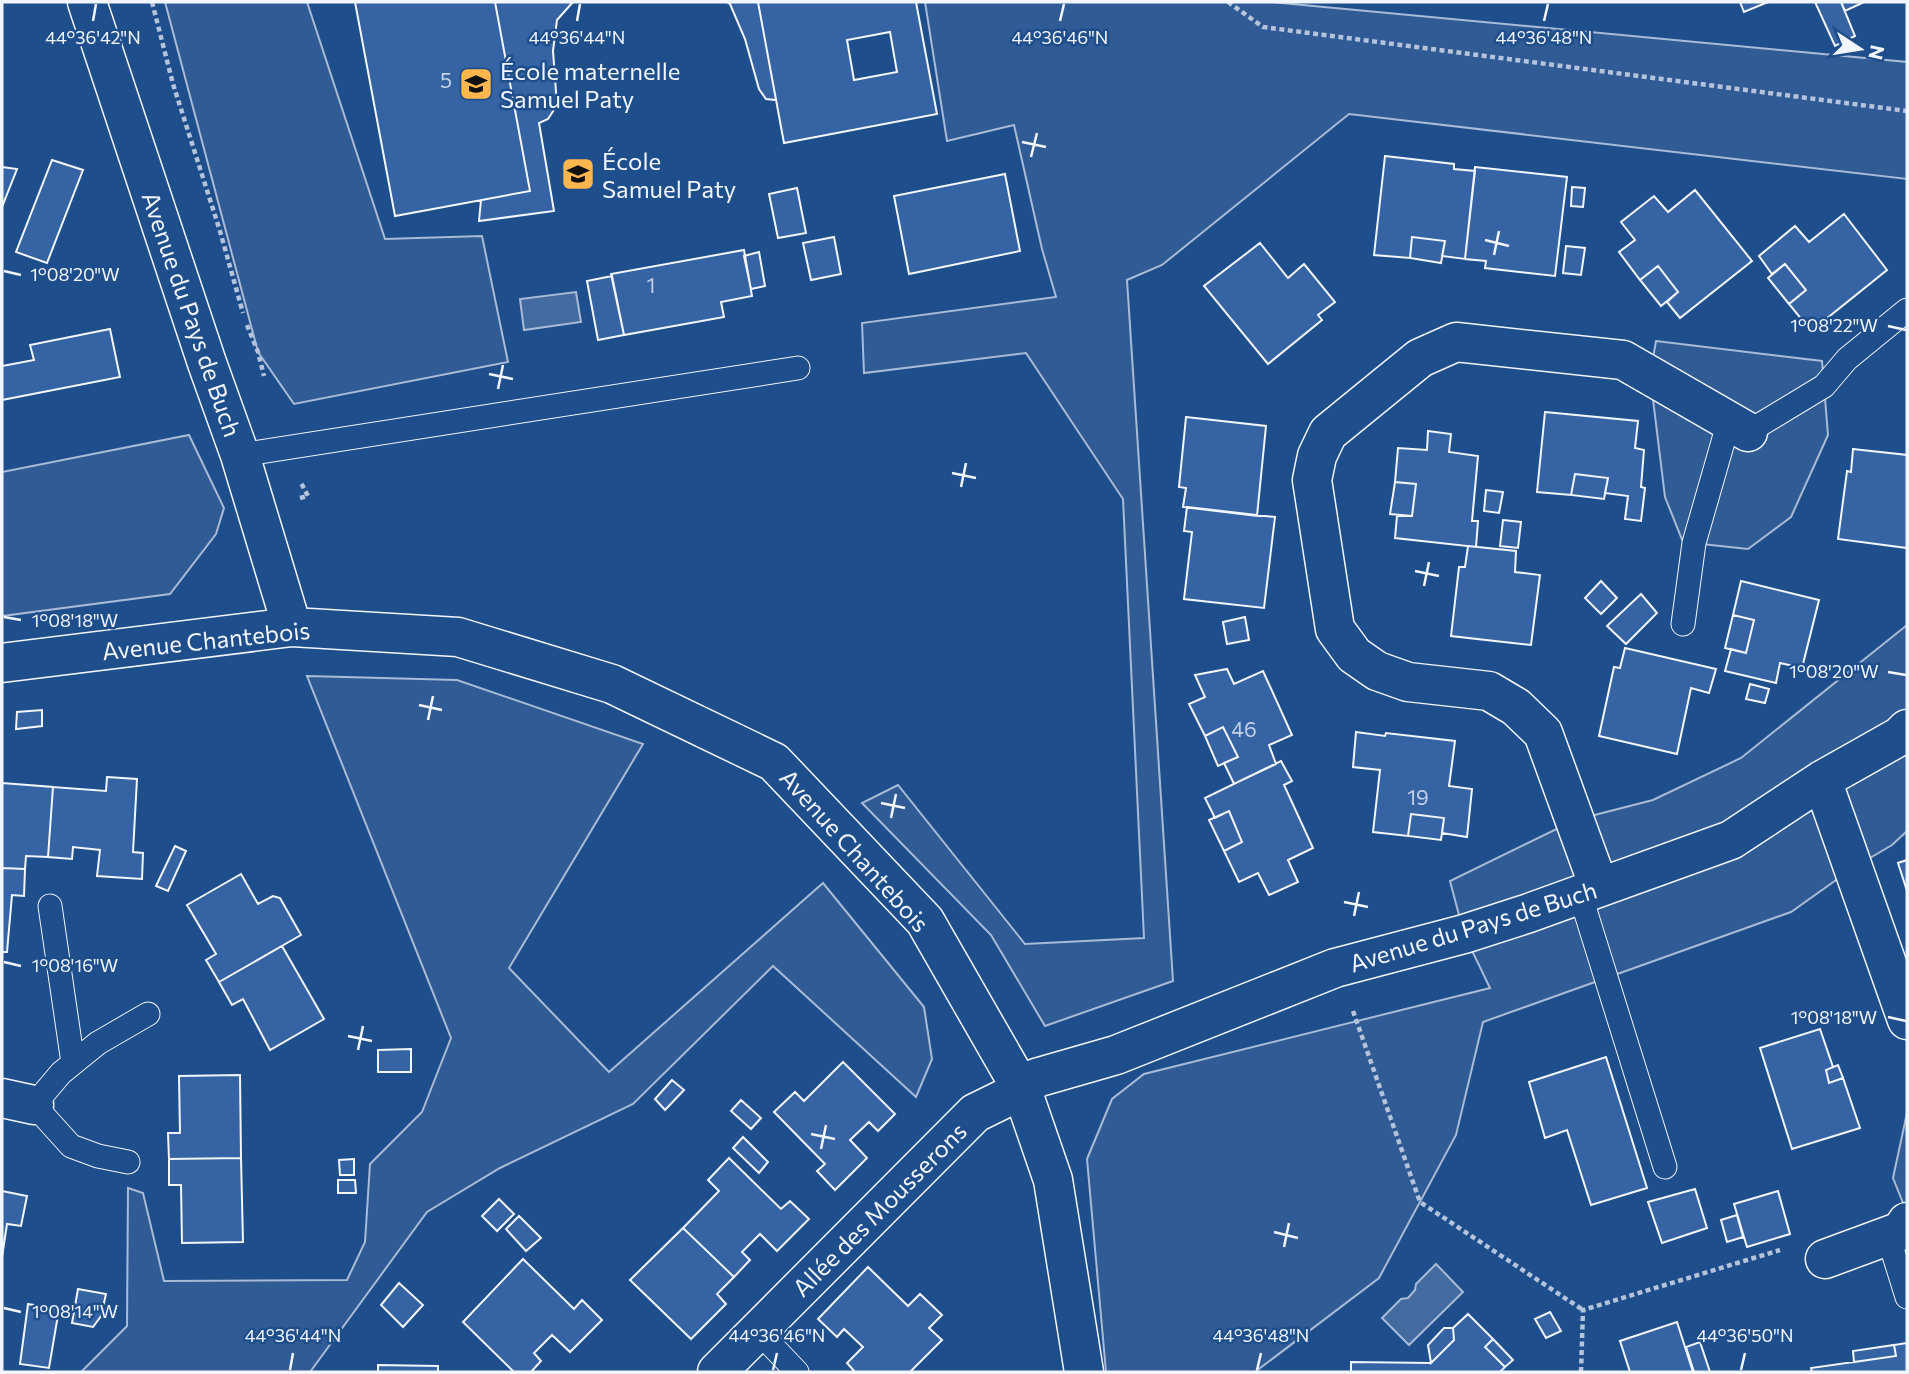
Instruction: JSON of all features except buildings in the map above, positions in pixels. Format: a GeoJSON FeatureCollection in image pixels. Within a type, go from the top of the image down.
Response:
{"type":"FeatureCollection","features":[{"type":"Feature","properties":{"kind":"street","name":"Avenue du Pays de Buch"},"geometry":{"type":"LineString","coordinates":[[87,2],[240,455],[292,627]]}},
{"type":"Feature","properties":{"kind":"street"},"geometry":{"type":"LineString","coordinates":[[1590,891],[1543,733],[1516,707],[1489,691],[1408,682],[1377,671],[1354,655],[1335,629],[1312,480],[1317,456],[1328,433],[1420,358],[1455,342],[1622,360],[1738,427]]}},
{"type":"Feature","properties":{"kind":"street","name":"Avenue Chantebois"},"geometry":{"type":"LineString","coordinates":[[2,663],[292,627],[457,637],[612,684],[774,761],[925,921],[1022,1090],[1053,1180],[1084,1372]]}},
{"type":"Feature","properties":{"kind":"street","name":"Avenue du Pays de Buch"},"geometry":{"type":"LineString","coordinates":[[1022,1090],[1036,1078],[1116,1055],[1335,968],[1464,934],[1731,840],[1822,780],[1900,736],[1907,729]]}},
{"type":"Feature","properties":{"kind":"street"},"geometry":{"type":"LineString","coordinates":[[1822,780],[1907,1020]]}},
{"type":"Feature","properties":{"kind":"street","name":"Allée des Mousserons"},"geometry":{"type":"LineString","coordinates":[[717,1372],[975,1113],[1022,1090]]}},
{"type":"Feature","properties":{"kind":"street"},"geometry":{"type":"LineString","coordinates":[[1825,1259],[1898,1229]]}},
{"type":"Feature","properties":{"kind":"lane"},"geometry":{"type":"LineString","coordinates":[[1683,624],[1694,543],[1738,427],[1824,386],[1847,359],[1907,310]]}},
{"type":"Feature","properties":{"kind":"lane"},"geometry":{"type":"LineString","coordinates":[[240,455],[798,368]]}},
{"type":"Feature","properties":{"kind":"lane"},"geometry":{"type":"LineString","coordinates":[[1590,891],[1665,1167]]}},
{"type":"Feature","properties":{"kind":"lane"},"geometry":{"type":"LineString","coordinates":[[50,906],[74,1063]]}},
{"type":"Feature","properties":{"kind":"lane"},"geometry":{"type":"LineString","coordinates":[[128,1162],[98,1157],[71,1146],[18,1102],[61,1073],[98,1043],[148,1014]]}},
{"type":"Feature","properties":{"kind":"lane"},"geometry":{"type":"LineString","coordinates":[[1898,1229],[1907,1297]]}},
{"type":"Feature","properties":{"kind":"lane"},"geometry":{"type":"LineString","coordinates":[[758,1331],[797,1372]]}},
{"type":"Feature","properties":{"kind":"path"},"geometry":{"type":"LineString","coordinates":[[152,2],[173,84],[220,231],[245,321],[258,352],[283,448],[308,496],[256,507]]}},
{"type":"Feature","properties":{"kind":"path"},"geometry":{"type":"LineString","coordinates":[[1228,2],[1263,27],[1907,111]]}},
{"type":"Feature","properties":{"kind":"path"},"geometry":{"type":"LineString","coordinates":[[1335,968],[1357,1021],[1420,1202],[1583,1310]]}},
{"type":"Feature","properties":{"kind":"path"},"geometry":{"type":"LineString","coordinates":[[1583,1310],[1786,1248],[1825,1259]]}},
{"type":"Feature","properties":{"kind":"path"},"geometry":{"type":"LineString","coordinates":[[1581,1372],[1583,1310]]}},
{"type":"Feature","properties":{"kind":"shaded area"},"geometry":{"type":"Polygon","coordinates":[[[165,2],[307,2],[385,239],[482,236],[508,362],[294,404],[258,352],[165,2]]]}},
{"type":"Feature","properties":{"kind":"shaded area"},"geometry":{"type":"Polygon","coordinates":[[[925,2],[1271,2],[1907,62],[1907,179],[1349,114],[1162,265],[1127,280],[1173,981],[1045,1026],[991,935],[862,803],[898,785],[1025,944],[1144,938],[1123,499],[1026,353],[864,373],[862,323],[1056,297],[1042,249],[1014,125],[947,141],[925,2]]]}},
{"type":"Feature","properties":{"kind":"shaded area"},"geometry":{"type":"Polygon","coordinates":[[[576,292],[581,322],[524,330],[520,299],[576,292]]]}},
{"type":"Feature","properties":{"kind":"shaded area"},"geometry":{"type":"Polygon","coordinates":[[[1656,341],[1822,361],[1828,435],[1791,517],[1748,549],[1683,542],[1665,497],[1650,375],[1656,341]]]}},
{"type":"Feature","properties":{"kind":"shaded area"},"geometry":{"type":"Polygon","coordinates":[[[189,435],[224,508],[216,534],[170,594],[2,616],[2,472],[189,435]]]}},
{"type":"Feature","properties":{"kind":"shaded area"},"geometry":{"type":"Polygon","coordinates":[[[1907,625],[1907,831],[1892,845],[1853,868],[1791,912],[1483,1022],[1456,1135],[1379,1278],[1255,1372],[1106,1372],[1087,1159],[1112,1099],[1144,1074],[1490,988],[1464,934],[1450,881],[1575,820],[1653,800],[1741,758],[1907,625]]]}},
{"type":"Feature","properties":{"kind":"shaded area"},"geometry":{"type":"Polygon","coordinates":[[[307,676],[457,680],[643,744],[509,968],[609,1072],[823,883],[924,1007],[932,1059],[916,1097],[773,966],[633,1104],[500,1168],[427,1212],[310,1372],[81,1372],[127,1326],[128,1188],[143,1193],[164,1281],[347,1280],[365,1242],[370,1164],[422,1112],[451,1038],[307,676]]]}},
{"type":"Feature","properties":{"kind":"shaded area"},"geometry":{"type":"Polygon","coordinates":[[[1907,1113],[1907,1213],[1893,1178],[1907,1113]]]}},
{"type":"Feature","properties":{"kind":"shaded area"},"geometry":{"type":"Polygon","coordinates":[[[1436,1264],[1463,1292],[1409,1345],[1382,1318],[1401,1299],[1408,1298],[1415,1290],[1416,1284],[1436,1264]]]}},
{"type":"Feature","properties":{"kind":"place","name":"École maternelle Samuel Paty"},"geometry":{"type":"Point","coordinates":[476,84]}},
{"type":"Feature","properties":{"kind":"place","name":"École Samuel Paty"},"geometry":{"type":"Point","coordinates":[578,174]}}]}
